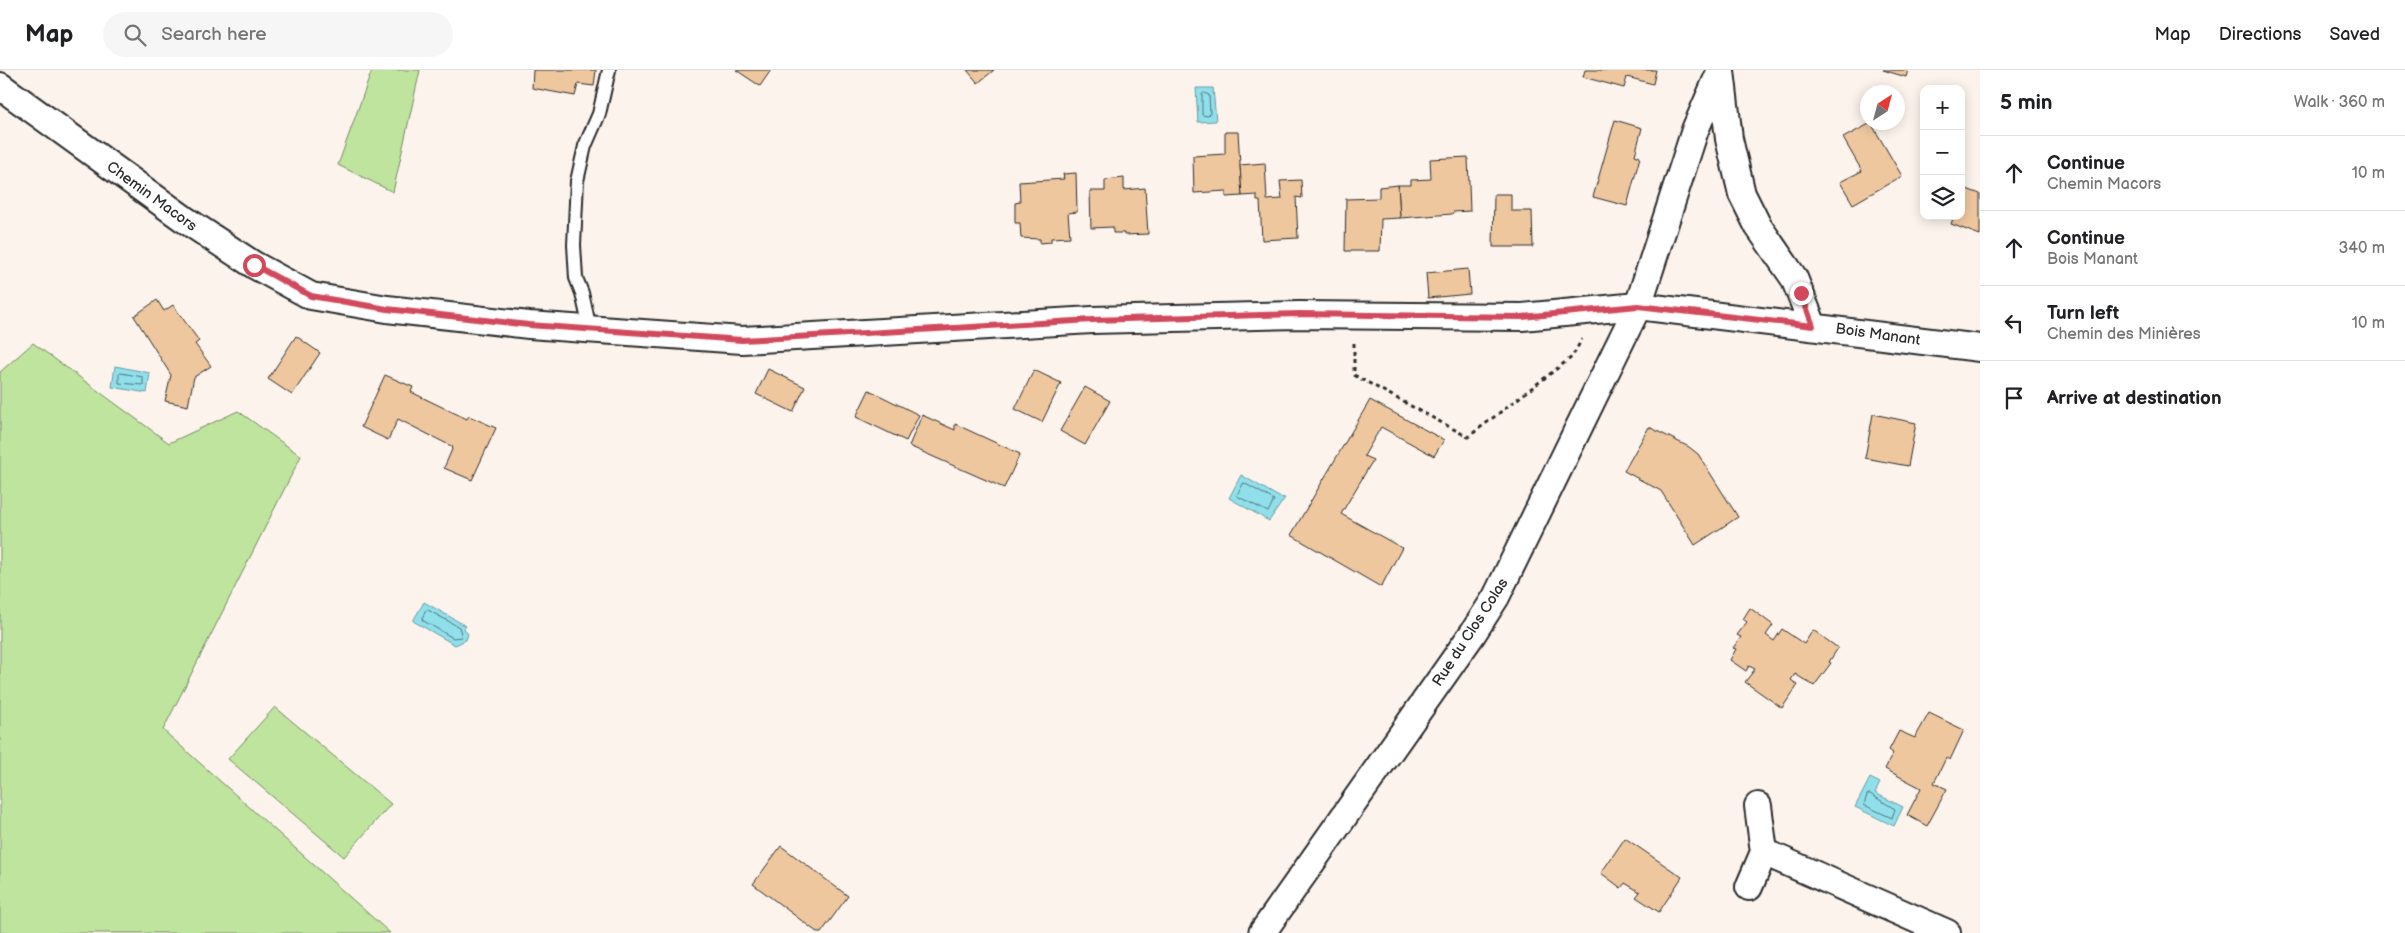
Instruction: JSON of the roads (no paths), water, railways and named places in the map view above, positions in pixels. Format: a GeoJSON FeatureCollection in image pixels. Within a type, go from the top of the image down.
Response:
{"type":"FeatureCollection","features":[{"type":"Feature","properties":{"kind":"street","name":"Rue du Clos Colas"},"geometry":{"type":"LineString","coordinates":[[1262,933],[1473,633],[1496,596],[1638,306],[1694,130],[1721,70]]}},
{"type":"Feature","properties":{"kind":"street"},"geometry":{"type":"LineString","coordinates":[[1721,70],[1729,139],[1742,194],[1758,226],[1794,278],[1813,326]]}},
{"type":"Feature","properties":{"kind":"street","name":"Chemin Macors"},"geometry":{"type":"LineString","coordinates":[[0,86],[184,220],[254,265],[311,296]]}},
{"type":"Feature","properties":{"kind":"street","name":"Bois Manant"},"geometry":{"type":"LineString","coordinates":[[311,296],[387,309],[529,325],[742,340],[1092,320],[1353,315],[1522,317],[1638,306],[1980,348]]}},
{"type":"Feature","properties":{"kind":"street"},"geometry":{"type":"LineString","coordinates":[[1749,888],[1764,852],[1758,806]]}},
{"type":"Feature","properties":{"kind":"street"},"geometry":{"type":"LineString","coordinates":[[1764,852],[1811,871],[1947,933]]}},
{"type":"Feature","properties":{"kind":"lane"},"geometry":{"type":"LineString","coordinates":[[590,330],[582,293],[576,278],[574,245],[577,181],[585,146],[599,114],[609,70]]}},
{"type":"Feature","properties":{"kind":"water"},"geometry":{"type":"Polygon","coordinates":[[[1196,88],[1213,88],[1216,121],[1198,122],[1196,88]]]}},
{"type":"Feature","properties":{"kind":"water"},"geometry":{"type":"Polygon","coordinates":[[[115,366],[150,373],[147,393],[112,387],[115,366]]]}},
{"type":"Feature","properties":{"kind":"water"},"geometry":{"type":"Polygon","coordinates":[[[1241,475],[1279,497],[1285,498],[1269,521],[1229,498],[1241,475]]]}},
{"type":"Feature","properties":{"kind":"water"},"geometry":{"type":"Polygon","coordinates":[[[424,602],[466,626],[464,629],[468,634],[466,640],[455,645],[413,621],[424,602]]]}},
{"type":"Feature","properties":{"kind":"water"},"geometry":{"type":"Polygon","coordinates":[[[1870,778],[1880,783],[1875,793],[1903,807],[1894,826],[1855,807],[1870,778]]]}}]}
